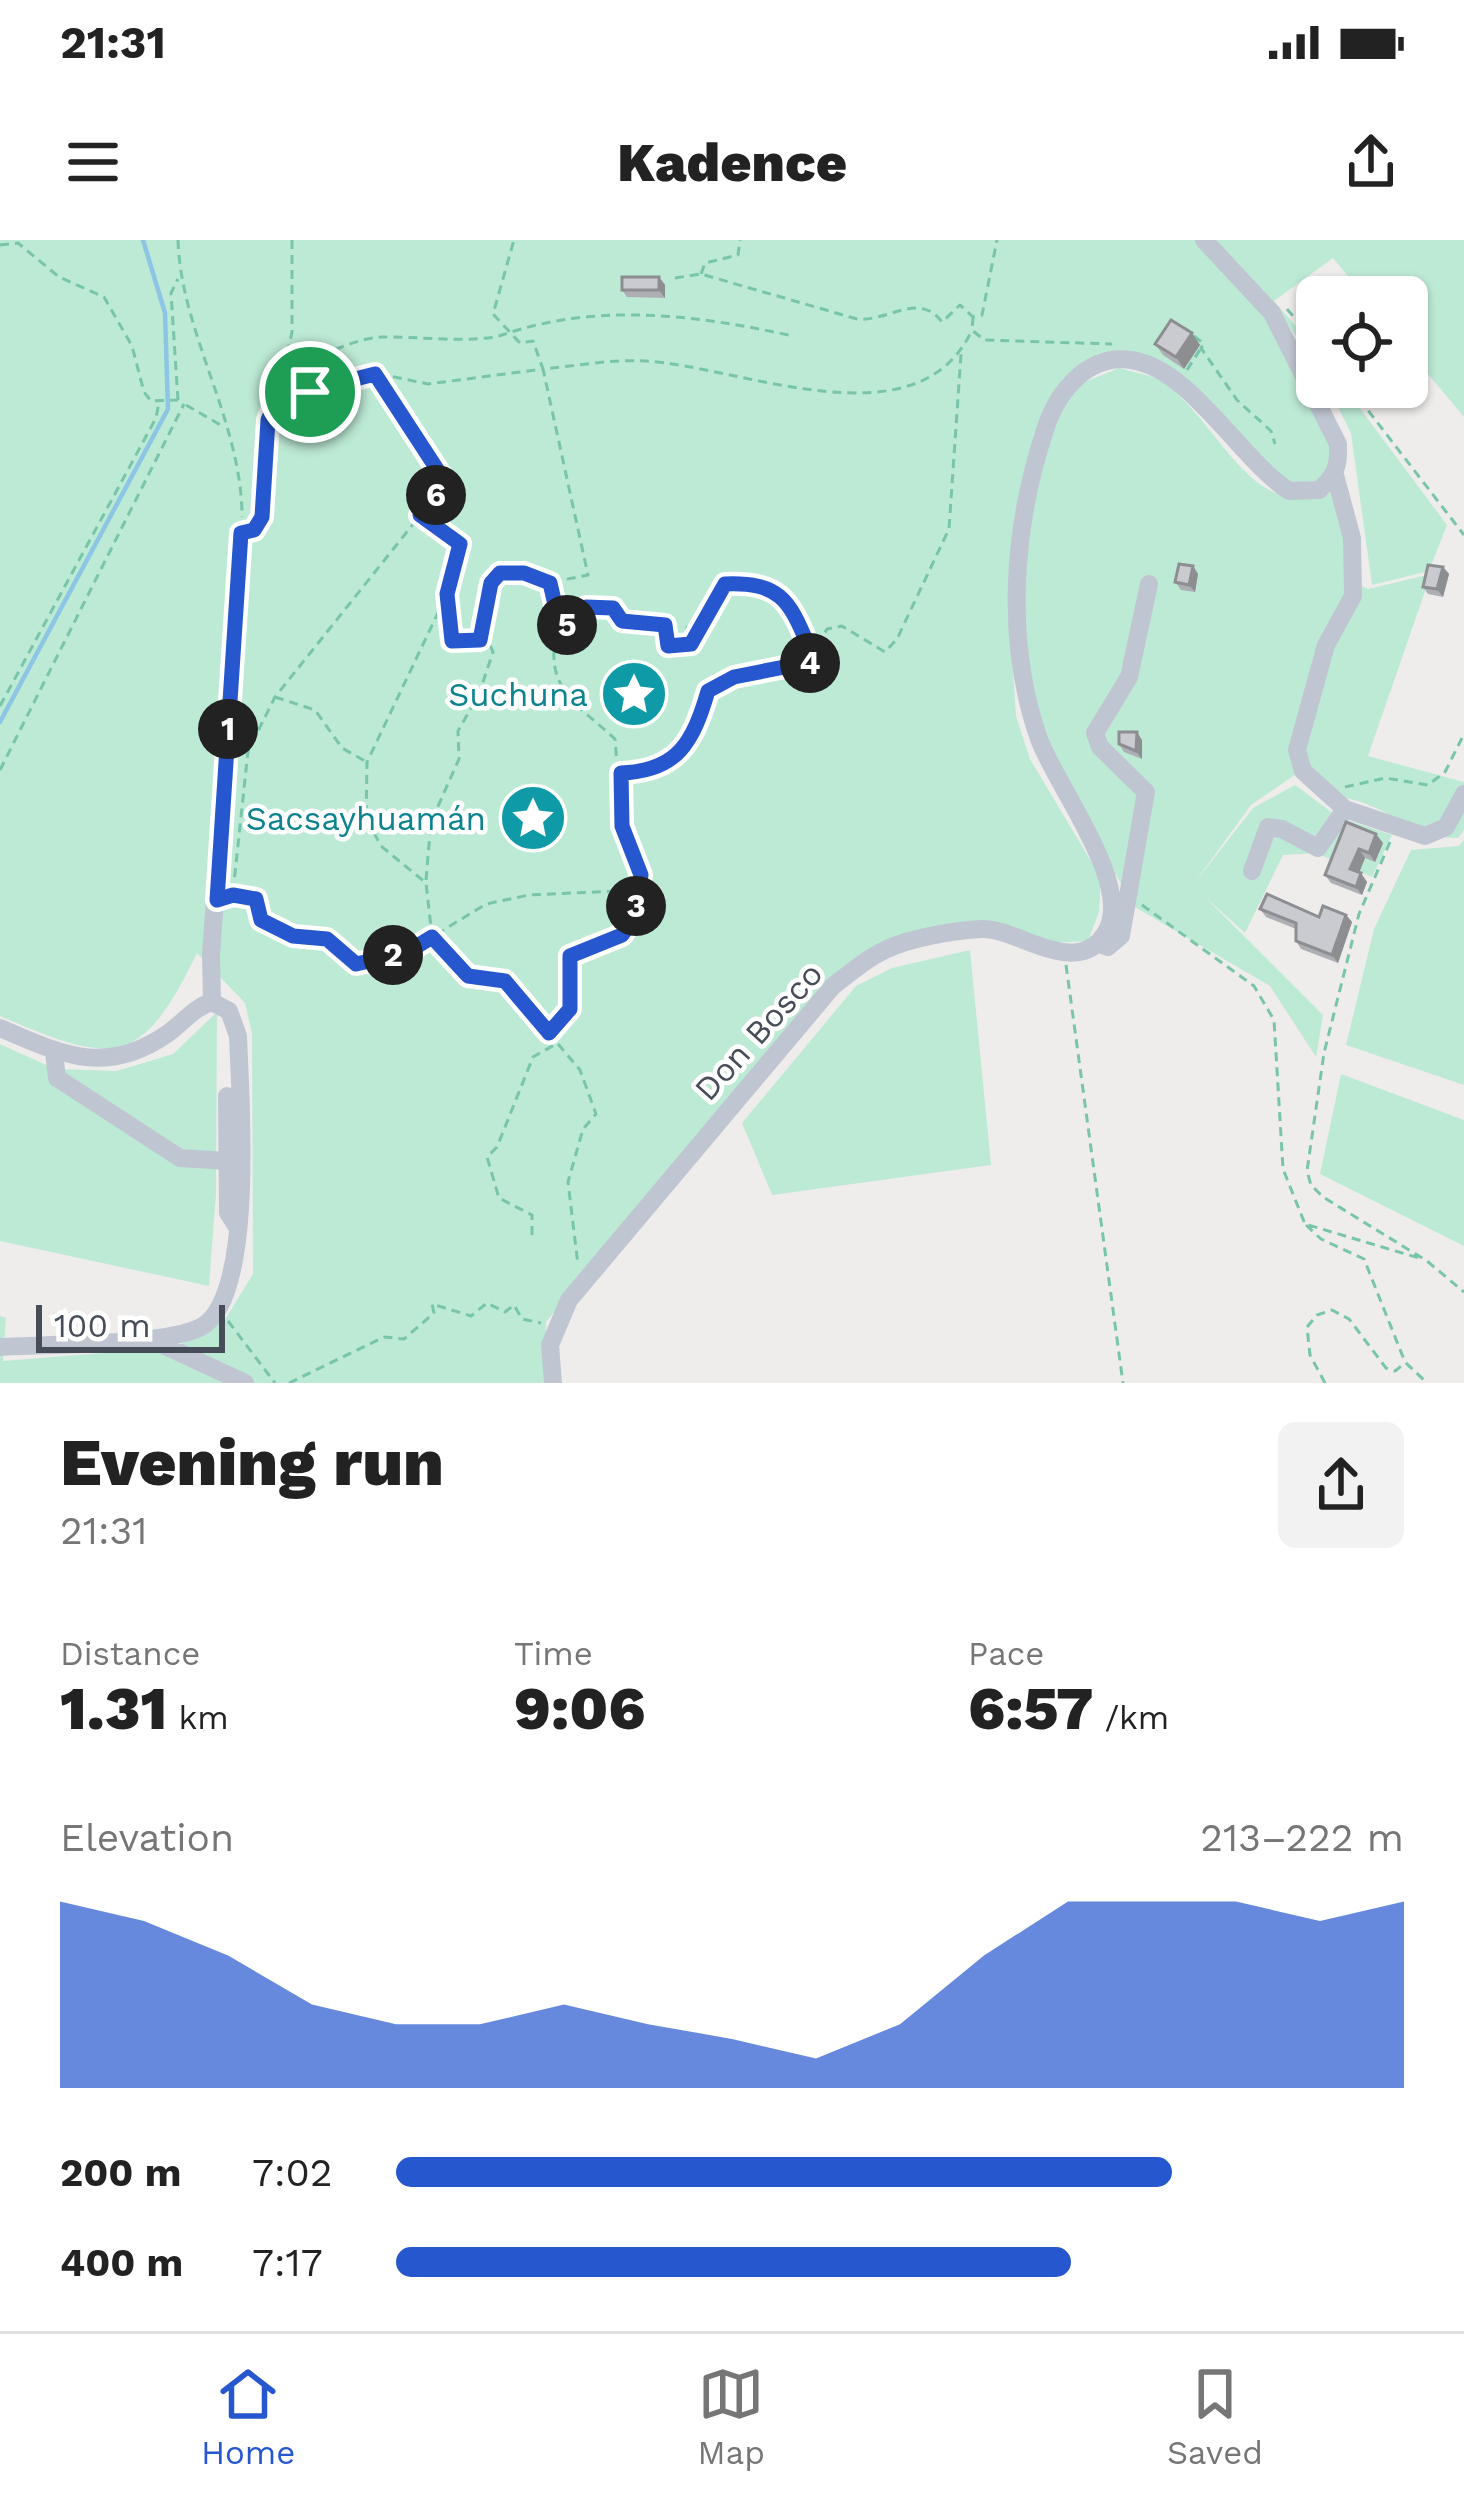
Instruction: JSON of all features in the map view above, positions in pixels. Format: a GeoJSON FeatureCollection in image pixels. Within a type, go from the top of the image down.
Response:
{"type":"FeatureCollection","features":[{"type":"Feature","properties":{"kind":"street"},"geometry":{"type":"LineString","coordinates":[[1204,240],[1271,313],[1338,444],[1335,476],[1352,538],[1353,596],[1326,645],[1297,750],[1303,771],[1345,808],[1396,830],[1425,836],[1446,827],[1464,794]]}},
{"type":"Feature","properties":{"kind":"street"},"geometry":{"type":"LineString","coordinates":[[1097,943],[1109,928],[1108,878],[1041,745],[1026,693],[1017,602],[1031,472],[1064,386],[1106,362],[1131,359],[1178,373],[1289,491],[1319,490],[1335,476]]}},
{"type":"Feature","properties":{"kind":"street"},"geometry":{"type":"LineString","coordinates":[[212,1002],[225,898],[241,533]]}},
{"type":"Feature","properties":{"kind":"street"},"geometry":{"type":"LineString","coordinates":[[1063,952],[1097,943],[1108,947],[1121,936],[1130,899],[1146,792],[1100,746],[1095,733],[1129,677],[1149,584]]}},
{"type":"Feature","properties":{"kind":"street"},"geometry":{"type":"LineString","coordinates":[[1252,871],[1268,827],[1318,848],[1345,808]]}},
{"type":"Feature","properties":{"kind":"street","name":"Don Bosco"},"geometry":{"type":"LineString","coordinates":[[555,1326],[581,1285],[832,986],[886,949],[985,929],[1063,952]]}},
{"type":"Feature","properties":{"kind":"street"},"geometry":{"type":"LineString","coordinates":[[0,1028],[76,1060],[112,1060],[145,1050],[198,1006],[222,1004],[238,1036],[243,1213],[220,1310],[200,1328],[0,1348]]}},
{"type":"Feature","properties":{"kind":"street"},"geometry":{"type":"LineString","coordinates":[[233,1019],[227,1036],[228,1214],[237,1227]]}},
{"type":"Feature","properties":{"kind":"street"},"geometry":{"type":"LineString","coordinates":[[55,1053],[57,1078],[180,1158],[228,1161]]}},
{"type":"Feature","properties":{"kind":"street"},"geometry":{"type":"LineString","coordinates":[[553,1383],[555,1326]]}},
{"type":"Feature","properties":{"kind":"street"},"geometry":{"type":"LineString","coordinates":[[146,1337],[245,1383]]}},
{"type":"Feature","properties":{"kind":"path"},"geometry":{"type":"LineString","coordinates":[[178,240],[179,278],[238,469],[241,533],[254,530],[262,517],[268,420],[277,399],[375,374],[428,384],[642,361],[726,371],[823,393],[874,392],[930,379],[962,354]]}},
{"type":"Feature","properties":{"kind":"path"},"geometry":{"type":"LineString","coordinates":[[292,240],[292,332],[287,355],[310,392]]}},
{"type":"Feature","properties":{"kind":"path"},"geometry":{"type":"LineString","coordinates":[[514,240],[493,314],[511,328],[520,343],[533,341],[588,574],[550,583],[524,573],[500,573],[491,583],[485,633],[493,652],[479,694],[458,731],[459,759],[431,822],[425,883],[432,937],[468,976],[505,981],[580,1070],[596,1114],[583,1129],[568,1182],[581,1285]]}},
{"type":"Feature","properties":{"kind":"path"},"geometry":{"type":"LineString","coordinates":[[701,274],[705,263],[729,261],[738,255],[740,240]]}},
{"type":"Feature","properties":{"kind":"path"},"geometry":{"type":"LineString","coordinates":[[973,317],[982,315],[998,240]]}},
{"type":"Feature","properties":{"kind":"path"},"geometry":{"type":"LineString","coordinates":[[0,245],[19,243],[59,277],[104,297],[132,346],[144,392],[162,402],[178,400],[226,428]]}},
{"type":"Feature","properties":{"kind":"path"},"geometry":{"type":"LineString","coordinates":[[675,278],[701,274],[857,319],[875,321],[918,305],[934,310],[942,322],[960,305],[973,317]]}},
{"type":"Feature","properties":{"kind":"path"},"geometry":{"type":"LineString","coordinates":[[178,400],[171,293],[179,278]]}},
{"type":"Feature","properties":{"kind":"path"},"geometry":{"type":"LineString","coordinates":[[294,367],[375,337],[502,335],[511,328],[641,314],[699,315],[793,336]]}},
{"type":"Feature","properties":{"kind":"path"},"geometry":{"type":"LineString","coordinates":[[621,773],[663,768],[680,757],[696,732],[708,691],[734,677],[820,660],[817,646],[827,629],[842,626],[885,652],[897,639],[949,529],[962,354],[973,317]]}},
{"type":"Feature","properties":{"kind":"path"},"geometry":{"type":"LineString","coordinates":[[1178,373],[1204,344],[1182,328]]}},
{"type":"Feature","properties":{"kind":"path"},"geometry":{"type":"LineString","coordinates":[[972,330],[984,340],[1117,344]]}},
{"type":"Feature","properties":{"kind":"path"},"geometry":{"type":"LineString","coordinates":[[1201,348],[1237,400],[1271,431],[1275,444]]}},
{"type":"Feature","properties":{"kind":"path"},"geometry":{"type":"LineString","coordinates":[[375,374],[446,483],[275,697],[248,751],[225,898],[256,899],[261,920],[293,936],[327,939],[356,964],[406,953],[486,904],[529,895],[618,891],[639,884]]}},
{"type":"Feature","properties":{"kind":"path"},"geometry":{"type":"LineString","coordinates":[[0,706],[162,402]]}},
{"type":"Feature","properties":{"kind":"path"},"geometry":{"type":"LineString","coordinates":[[0,770],[184,404]]}},
{"type":"Feature","properties":{"kind":"path"},"geometry":{"type":"LineString","coordinates":[[1366,408],[1464,535]]}},
{"type":"Feature","properties":{"kind":"path"},"geometry":{"type":"LineString","coordinates":[[420,515],[460,544],[447,594],[367,762],[366,818],[381,846],[425,883]]}},
{"type":"Feature","properties":{"kind":"path"},"geometry":{"type":"LineString","coordinates":[[549,1033],[570,1009],[570,956],[622,935],[635,916],[639,884],[637,858],[622,826],[615,739],[570,700],[554,674],[559,622],[550,583]]}},
{"type":"Feature","properties":{"kind":"path"},"geometry":{"type":"LineString","coordinates":[[559,622],[574,623],[586,607],[613,608],[622,621],[665,625],[668,646],[691,644],[702,632],[725,584],[754,583],[769,587],[793,609],[808,645],[817,646]]}},
{"type":"Feature","properties":{"kind":"path"},"geometry":{"type":"LineString","coordinates":[[447,594],[452,641],[472,643],[485,633]]}},
{"type":"Feature","properties":{"kind":"path"},"geometry":{"type":"LineString","coordinates":[[678,645],[688,626]]}},
{"type":"Feature","properties":{"kind":"path"},"geometry":{"type":"LineString","coordinates":[[275,697],[315,710],[342,748],[367,762]]}},
{"type":"Feature","properties":{"kind":"path"},"geometry":{"type":"LineString","coordinates":[[1340,786],[1385,778],[1428,785],[1445,772],[1464,734]]}},
{"type":"Feature","properties":{"kind":"path"},"geometry":{"type":"LineString","coordinates":[[1396,830],[1359,914],[1324,1053],[1307,1171],[1311,1185],[1323,1197],[1427,1261],[1464,1292]]}},
{"type":"Feature","properties":{"kind":"path"},"geometry":{"type":"LineString","coordinates":[[1130,899],[1254,986],[1274,1020],[1283,1169],[1305,1224],[1321,1239],[1364,1259],[1405,1362],[1427,1383]]}},
{"type":"Feature","properties":{"kind":"path"},"geometry":{"type":"LineString","coordinates":[[1063,952],[1123,1383]]}},
{"type":"Feature","properties":{"kind":"path"},"geometry":{"type":"LineString","coordinates":[[532,1234],[532,1215],[499,1198],[487,1157],[497,1147],[532,1058],[558,1043]]}},
{"type":"Feature","properties":{"kind":"path"},"geometry":{"type":"LineString","coordinates":[[1305,1224],[1427,1261]]}},
{"type":"Feature","properties":{"kind":"path"},"geometry":{"type":"LineString","coordinates":[[290,1383],[384,1337],[404,1339],[434,1313],[432,1304],[472,1316],[487,1303],[506,1312],[514,1305],[522,1318],[555,1326]]}},
{"type":"Feature","properties":{"kind":"path"},"geometry":{"type":"LineString","coordinates":[[220,1310],[275,1383]]}},
{"type":"Feature","properties":{"kind":"path"},"geometry":{"type":"LineString","coordinates":[[1324,1383],[1310,1355],[1306,1327],[1317,1315],[1332,1310],[1349,1318],[1386,1368],[1395,1371],[1405,1362]]}},
{"type":"Feature","properties":{"kind":"green space","name":"Sacsayhuamán"},"geometry":{"type":"Polygon","coordinates":[[[0,240],[1464,240],[1464,417],[1428,374],[1428,276],[1348,276],[1333,258],[1308,276],[1296,276],[1296,285],[1274,301],[1296,326],[1296,336],[1272,302],[1296,354],[1296,408],[1321,408],[1338,444],[1329,485],[1290,487],[1172,372],[1118,354],[1063,378],[1020,488],[1008,601],[1016,716],[1030,759],[1101,878],[1099,912],[1088,941],[1025,944],[962,931],[886,947],[832,985],[546,1322],[545,1383],[0,1383],[0,1316],[6,1318],[3,1361],[176,1347],[224,1321],[253,1274],[252,1034],[245,1003],[197,953],[159,1019],[140,1037],[120,1046],[71,1043],[0,1016],[0,240]]]}},
{"type":"Feature","properties":{"kind":"green space"},"geometry":{"type":"Polygon","coordinates":[[[1119,368],[1164,383],[1262,486],[1285,497],[1311,498],[1342,488],[1356,583],[1368,589],[1431,574],[1368,756],[1464,782],[1464,830],[1458,838],[1425,832],[1363,803],[1326,796],[1299,772],[1251,805],[1193,885],[1253,808],[1295,785],[1338,817],[1392,835],[1372,877],[1316,853],[1283,855],[1245,933],[1204,896],[1323,1015],[1316,1057],[1270,986],[1133,906],[1057,765],[1031,698],[1021,620],[1033,482],[1065,390],[1119,368]]]}},
{"type":"Feature","properties":{"kind":"green space"},"geometry":{"type":"Polygon","coordinates":[[[1338,408],[1360,408],[1447,525],[1429,571],[1372,585],[1351,433],[1338,408]]]}},
{"type":"Feature","properties":{"kind":"green space"},"geometry":{"type":"Polygon","coordinates":[[[1464,840],[1464,1085],[1346,1045],[1374,929],[1411,850],[1459,846],[1464,840]]]}},
{"type":"Feature","properties":{"kind":"green space"},"geometry":{"type":"Polygon","coordinates":[[[970,950],[991,1165],[772,1195],[742,1123],[856,986],[892,968],[970,950]]]}},
{"type":"Feature","properties":{"kind":"green space"},"geometry":{"type":"Polygon","coordinates":[[[217,1012],[216,1195],[209,1286],[0,1241],[0,1044],[55,1069],[117,1071],[173,1054],[217,1012]]]}},
{"type":"Feature","properties":{"kind":"green space"},"geometry":{"type":"Polygon","coordinates":[[[1341,1074],[1464,1120],[1464,1246],[1320,1174],[1341,1074]]]}},
{"type":"Feature","properties":{"kind":"building"},"geometry":{"type":"Polygon","coordinates":[[[622,277],[659,277],[659,290],[622,290],[622,277]]]}},
{"type":"Feature","properties":{"kind":"building"},"geometry":{"type":"Polygon","coordinates":[[[1171,320],[1192,333],[1176,357],[1155,344],[1171,320]]]}},
{"type":"Feature","properties":{"kind":"building"},"geometry":{"type":"Polygon","coordinates":[[[1179,564],[1193,566],[1189,585],[1175,582],[1179,564]]]}},
{"type":"Feature","properties":{"kind":"building"},"geometry":{"type":"Polygon","coordinates":[[[1428,565],[1443,567],[1437,589],[1423,587],[1428,565]]]}},
{"type":"Feature","properties":{"kind":"building"},"geometry":{"type":"Polygon","coordinates":[[[1119,732],[1137,732],[1136,751],[1119,744],[1119,732]]]}},
{"type":"Feature","properties":{"kind":"building"},"geometry":{"type":"Polygon","coordinates":[[[1346,822],[1376,834],[1369,853],[1359,849],[1350,869],[1361,873],[1356,887],[1325,875],[1346,822]]]}},
{"type":"Feature","properties":{"kind":"building"},"geometry":{"type":"Polygon","coordinates":[[[1267,894],[1319,917],[1323,906],[1346,915],[1332,955],[1296,941],[1296,923],[1260,909],[1267,894]]]}},
{"type":"Feature","properties":{"kind":"waterway"},"geometry":{"type":"LineString","coordinates":[[0,722],[168,409],[165,313],[143,240]]}},
{"type":"Feature","properties":{"kind":"place","name":"Suchuna"},"geometry":{"type":"Point","coordinates":[634,694]}},
{"type":"Feature","properties":{"kind":"place","name":"Sacsayhuamán"},"geometry":{"type":"Point","coordinates":[533,818]}},
{"type":"Feature","properties":{"kind":"route"},"geometry":{"type":"LineString","coordinates":[[375,374],[446,483],[420,515],[460,544],[447,594],[452,641],[459,645],[480,640],[485,633],[491,583],[500,573],[524,573],[550,583],[559,622],[574,623],[586,607],[613,608],[622,621],[665,625],[668,646],[691,644],[702,632],[725,584],[754,583],[769,587],[793,609],[808,645],[817,646],[820,660],[734,677],[708,691],[696,732],[680,757],[663,768],[621,773],[622,826],[641,875],[635,916],[622,935],[570,956],[570,1009],[549,1033],[505,981],[468,976],[432,937],[406,953],[356,964],[327,939],[293,936],[261,920],[256,899],[233,895],[217,900],[241,533],[254,530],[262,517],[268,420],[277,399],[310,392],[375,374]]}}]}
